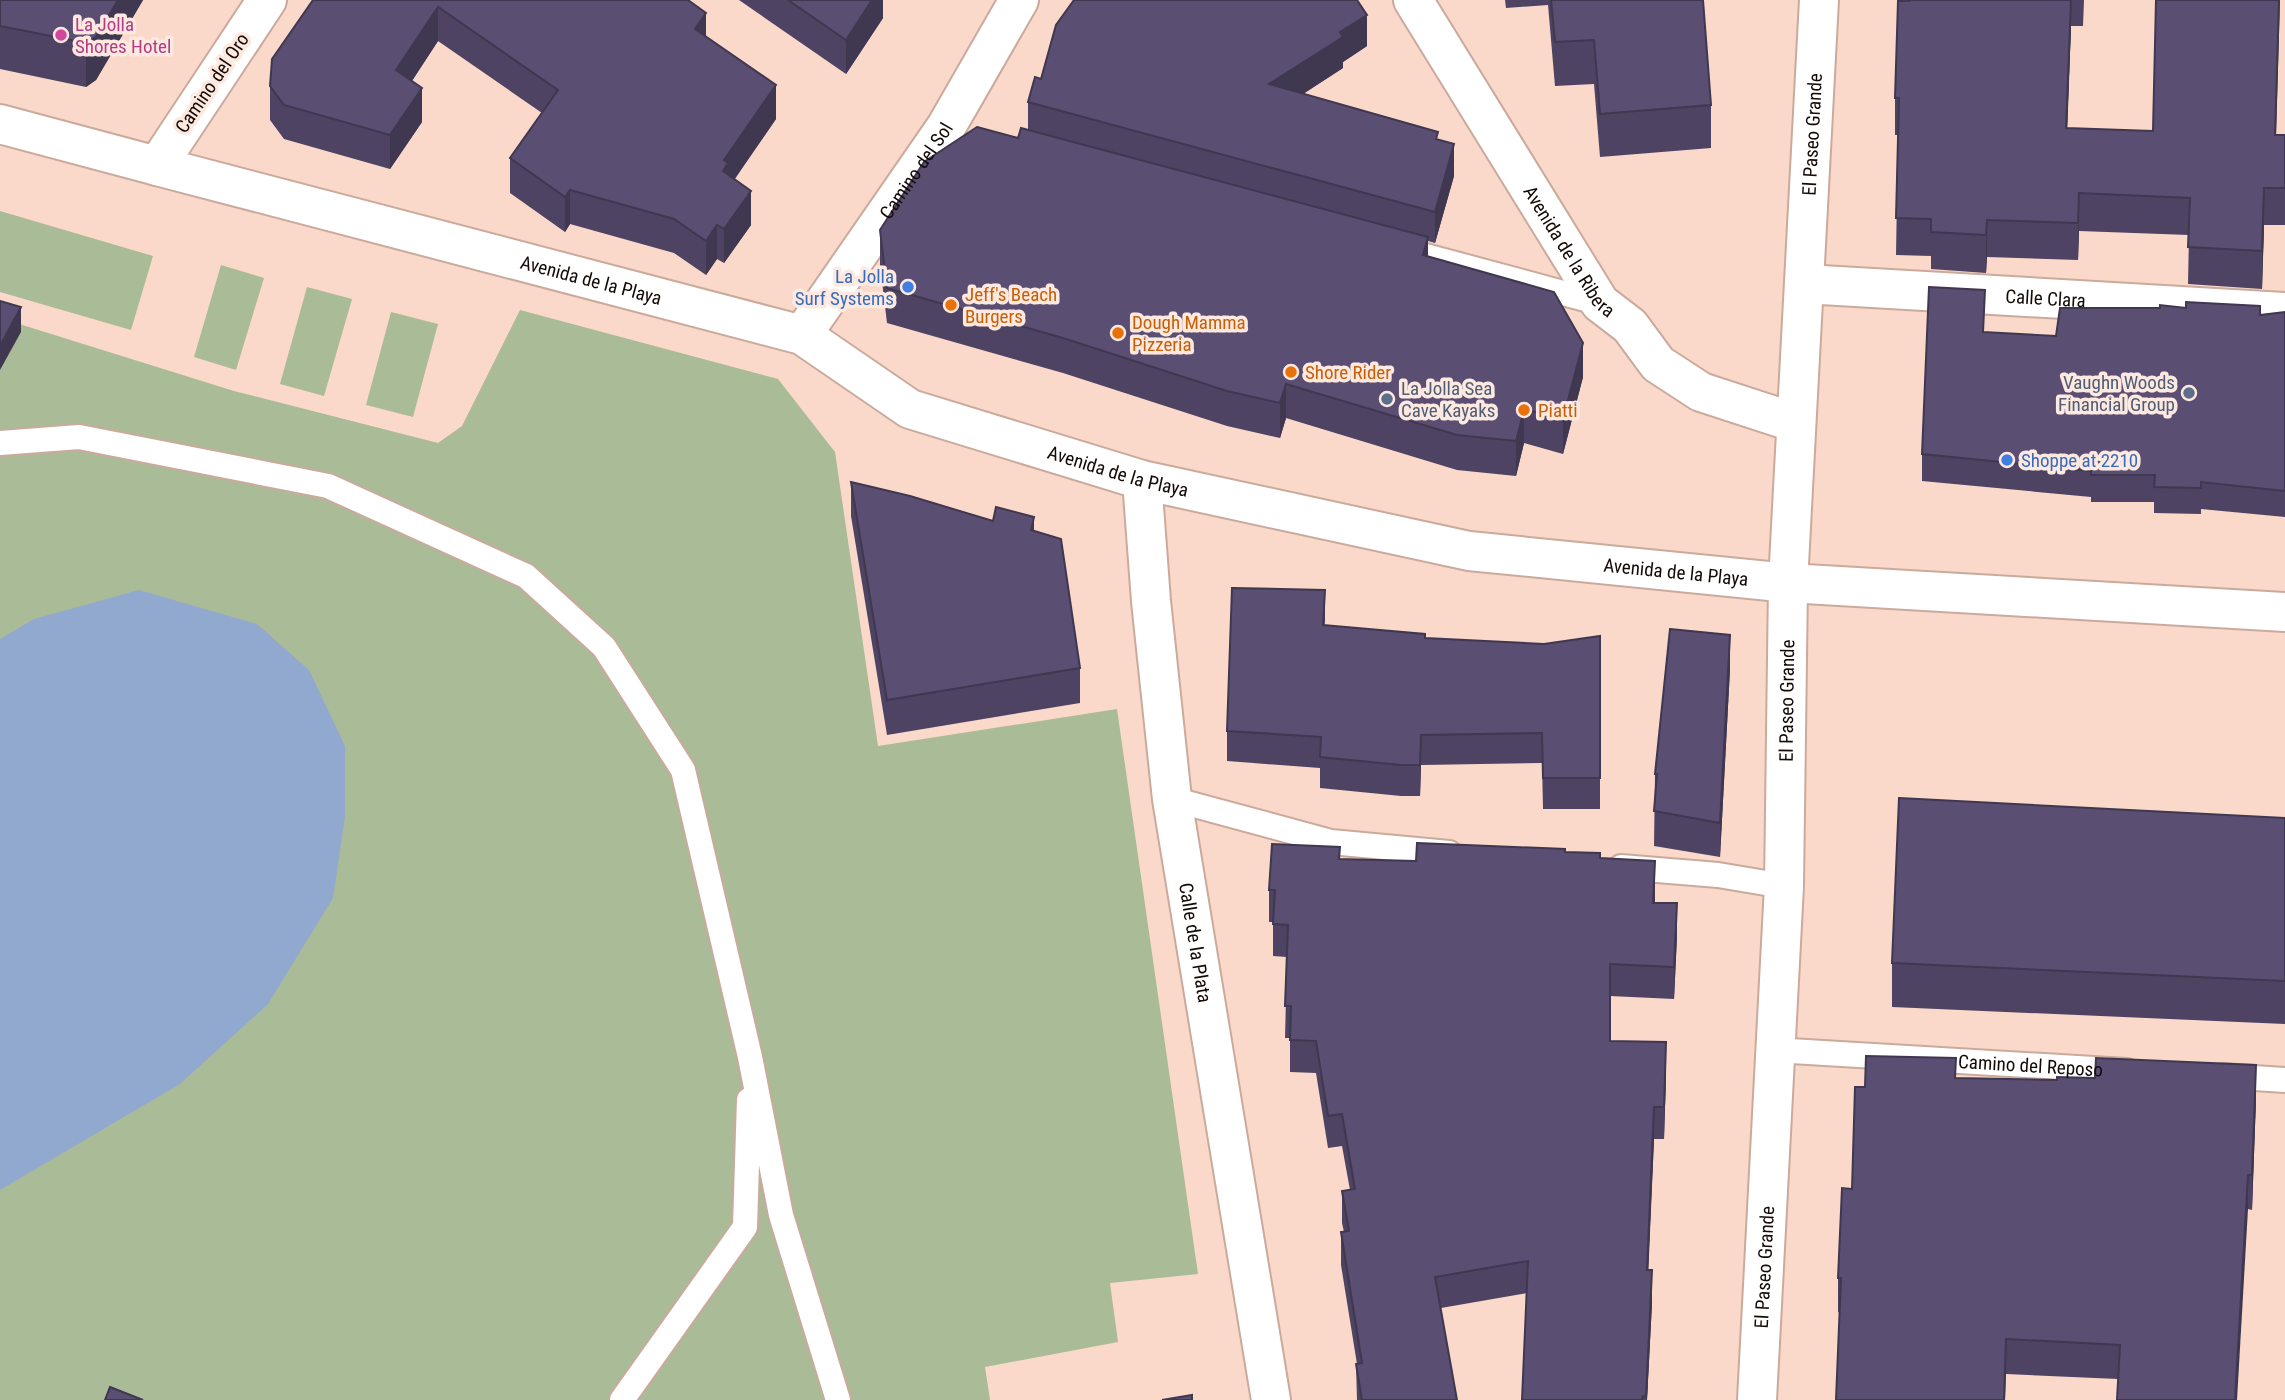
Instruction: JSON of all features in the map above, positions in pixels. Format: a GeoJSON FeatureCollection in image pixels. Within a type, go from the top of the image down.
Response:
{"type":"FeatureCollection","features":[{"type":"Feature","properties":{"kind":"street","name":"Camino del Oro"},"geometry":{"type":"LineString","coordinates":[[156,166],[268,0]]}},
{"type":"Feature","properties":{"kind":"street","name":"Camino del Sol"},"geometry":{"type":"LineString","coordinates":[[802,335],[959,131],[1019,0]]}},
{"type":"Feature","properties":{"kind":"street","name":"Avenida de la Ribera"},"geometry":{"type":"LineString","coordinates":[[1413,0],[1600,303],[1630,326],[1658,364],[1701,392],[1796,423]]}},
{"type":"Feature","properties":{"kind":"street","name":"El Paseo Grande"},"geometry":{"type":"LineString","coordinates":[[1757,1400],[1784,886],[1788,583],[1819,0]]}},
{"type":"Feature","properties":{"kind":"street","name":"Avenida de la Playa"},"geometry":{"type":"LineString","coordinates":[[0,124],[802,335],[910,409],[1142,480],[1469,551],[1788,583],[2285,612]]}},
{"type":"Feature","properties":{"kind":"street","name":"Calle Clara"},"geometry":{"type":"LineString","coordinates":[[1804,284],[2285,312]]}},
{"type":"Feature","properties":{"kind":"street","name":"Calle de la Plata"},"geometry":{"type":"LineString","coordinates":[[1142,480],[1151,601],[1172,799],[1271,1400]]}},
{"type":"Feature","properties":{"kind":"lane"},"geometry":{"type":"LineString","coordinates":[[1378,243],[1600,303]]}},
{"type":"Feature","properties":{"kind":"lane"},"geometry":{"type":"LineString","coordinates":[[0,443],[79,437],[328,486],[526,576],[604,647],[682,770],[750,1057],[782,1214],[838,1400]]}},
{"type":"Feature","properties":{"kind":"lane"},"geometry":{"type":"LineString","coordinates":[[1172,799],[1331,842],[1465,854]]}},
{"type":"Feature","properties":{"kind":"lane"},"geometry":{"type":"LineString","coordinates":[[1598,865],[1718,875],[1784,886]]}},
{"type":"Feature","properties":{"kind":"lane","name":"Camino del Reposo"},"geometry":{"type":"LineString","coordinates":[[1775,1050],[2147,1072]]}},
{"type":"Feature","properties":{"kind":"lane"},"geometry":{"type":"LineString","coordinates":[[622,1400],[745,1227],[750,1057]]}},
{"type":"Feature","properties":{"kind":"lane"},"geometry":{"type":"LineString","coordinates":[[2202,1075],[2285,1080]]}},
{"type":"Feature","properties":{"kind":"green space"},"geometry":{"type":"Polygon","coordinates":[[[0,211],[153,256],[131,330],[0,292],[0,211]]]}},
{"type":"Feature","properties":{"kind":"green space"},"geometry":{"type":"Polygon","coordinates":[[[221,265],[264,278],[236,370],[194,357],[221,265]]]}},
{"type":"Feature","properties":{"kind":"green space"},"geometry":{"type":"Polygon","coordinates":[[[307,287],[352,299],[324,396],[280,384],[307,287]]]}},
{"type":"Feature","properties":{"kind":"green space"},"geometry":{"type":"Polygon","coordinates":[[[520,310],[778,379],[835,452],[878,746],[1117,709],[1198,1274],[1110,1283],[1118,1342],[985,1367],[990,1400],[0,1400],[0,318],[234,391],[438,443],[462,426],[520,310]]]}},
{"type":"Feature","properties":{"kind":"green space"},"geometry":{"type":"Polygon","coordinates":[[[391,312],[438,324],[413,417],[366,405],[391,312]]]}},
{"type":"Feature","properties":{"kind":"water"},"geometry":{"type":"Polygon","coordinates":[[[139,590],[257,624],[309,670],[345,746],[345,817],[333,898],[268,1004],[180,1084],[0,1190],[0,639],[34,619],[139,590]]]}},
{"type":"Feature","properties":{"kind":"building"},"geometry":{"type":"Polygon","coordinates":[[[0,0],[118,0],[96,37],[86,43],[0,26],[0,0]]]}},
{"type":"Feature","properties":{"kind":"building"},"geometry":{"type":"Polygon","coordinates":[[[313,0],[688,0],[706,13],[695,29],[776,85],[724,160],[728,163],[723,171],[751,191],[724,229],[717,225],[706,241],[674,219],[570,190],[565,197],[510,158],[558,90],[438,7],[396,70],[422,88],[390,135],[284,105],[270,86],[272,59],[313,0]]]}},
{"type":"Feature","properties":{"kind":"building"},"geometry":{"type":"Polygon","coordinates":[[[788,0],[872,0],[846,40],[788,0]]]}},
{"type":"Feature","properties":{"kind":"building"},"geometry":{"type":"Polygon","coordinates":[[[1074,0],[1357,0],[1367,15],[1340,32],[1343,37],[1269,84],[1438,132],[1436,139],[1454,144],[1435,212],[1028,102],[1035,77],[1041,79],[1056,25],[1074,0]]]}},
{"type":"Feature","properties":{"kind":"building"},"geometry":{"type":"Polygon","coordinates":[[[1551,0],[1703,0],[1711,105],[1600,114],[1594,40],[1555,42],[1551,0]]]}},
{"type":"Feature","properties":{"kind":"building"},"geometry":{"type":"Polygon","coordinates":[[[2071,0],[2066,128],[2153,131],[2156,0],[2279,0],[2275,135],[2285,135],[2285,188],[2264,188],[2262,251],[2188,247],[2190,198],[2079,193],[2078,223],[1987,220],[1986,235],[1931,232],[1931,219],[1896,218],[1899,98],[1895,98],[1898,1],[2071,0]]]}},
{"type":"Feature","properties":{"kind":"building"},"geometry":{"type":"Polygon","coordinates":[[[977,127],[1018,138],[1021,128],[1428,237],[1423,255],[1554,292],[1583,343],[1563,419],[1524,409],[1516,441],[1457,435],[1286,384],[1280,403],[1227,391],[1063,338],[887,288],[880,230],[924,162],[977,127]]]}},
{"type":"Feature","properties":{"kind":"building"},"geometry":{"type":"Polygon","coordinates":[[[1929,287],[1985,290],[1983,332],[2056,336],[2060,308],[2160,308],[2160,305],[2186,308],[2186,302],[2260,306],[2260,315],[2285,312],[2285,491],[2201,482],[2201,488],[2154,487],[2155,475],[2091,475],[2091,471],[1922,454],[1929,287]]]}},
{"type":"Feature","properties":{"kind":"building"},"geometry":{"type":"Polygon","coordinates":[[[0,301],[21,307],[0,346],[0,301]]]}},
{"type":"Feature","properties":{"kind":"building"},"geometry":{"type":"Polygon","coordinates":[[[851,482],[910,496],[993,521],[996,507],[1034,517],[1031,530],[1061,539],[1080,668],[887,700],[851,482]]]}},
{"type":"Feature","properties":{"kind":"building"},"geometry":{"type":"Polygon","coordinates":[[[1232,588],[1325,590],[1323,625],[1425,634],[1425,638],[1544,644],[1600,636],[1600,778],[1543,778],[1542,733],[1421,735],[1420,765],[1401,765],[1320,757],[1321,737],[1227,731],[1232,588]]]}},
{"type":"Feature","properties":{"kind":"building"},"geometry":{"type":"Polygon","coordinates":[[[1670,629],[1730,635],[1720,823],[1654,811],[1655,774],[1670,629]]]}},
{"type":"Feature","properties":{"kind":"building"},"geometry":{"type":"Polygon","coordinates":[[[1899,798],[2285,818],[2285,981],[1892,963],[1899,798]]]}},
{"type":"Feature","properties":{"kind":"building"},"geometry":{"type":"Polygon","coordinates":[[[1417,843],[1565,849],[1565,852],[1600,853],[1600,858],[1655,861],[1653,903],[1677,903],[1674,967],[1610,964],[1610,1041],[1666,1042],[1664,1107],[1654,1107],[1647,1270],[1652,1270],[1646,1397],[1643,1396],[1642,1400],[1522,1400],[1528,1261],[1435,1277],[1457,1400],[1362,1400],[1356,1364],[1362,1363],[1341,1232],[1349,1231],[1342,1191],[1355,1189],[1342,1114],[1328,1116],[1316,1041],[1290,1040],[1291,1006],[1285,1006],[1288,925],[1273,924],[1275,890],[1269,890],[1272,844],[1340,847],[1339,859],[1416,861],[1417,843]]]}},
{"type":"Feature","properties":{"kind":"building"},"geometry":{"type":"Polygon","coordinates":[[[1866,1056],[1956,1058],[1955,1078],[2095,1078],[2096,1058],[2256,1065],[2252,1175],[2248,1175],[2235,1400],[2117,1400],[2120,1345],[2006,1339],[2004,1400],[1836,1400],[1842,1188],[1852,1189],[1855,1087],[1865,1087],[1866,1056]]]}},
{"type":"Feature","properties":{"kind":"building"},"geometry":{"type":"Polygon","coordinates":[[[110,1387],[143,1400],[105,1400],[110,1387]]]}},
{"type":"Feature","properties":{"kind":"building"},"geometry":{"type":"Polygon","coordinates":[[[1192,1395],[1192,1400],[1162,1400],[1192,1395]]]}},
{"type":"Feature","properties":{"kind":"place","name":"La Jolla Shores Hotel"},"geometry":{"type":"Point","coordinates":[61,35]}},
{"type":"Feature","properties":{"kind":"place","name":"La Jolla Surf Systems"},"geometry":{"type":"Point","coordinates":[908,287]}},
{"type":"Feature","properties":{"kind":"place","name":"Jeff's Beach Burgers"},"geometry":{"type":"Point","coordinates":[951,305]}},
{"type":"Feature","properties":{"kind":"place","name":"Dough Mamma Pizzeria"},"geometry":{"type":"Point","coordinates":[1118,333]}},
{"type":"Feature","properties":{"kind":"place","name":"Shore Rider"},"geometry":{"type":"Point","coordinates":[1291,372]}},
{"type":"Feature","properties":{"kind":"place","name":"Vaughn Woods Financial Group"},"geometry":{"type":"Point","coordinates":[2189,393]}},
{"type":"Feature","properties":{"kind":"place","name":"La Jolla Sea Cave Kayaks"},"geometry":{"type":"Point","coordinates":[1387,399]}},
{"type":"Feature","properties":{"kind":"place","name":"Piatti"},"geometry":{"type":"Point","coordinates":[1524,410]}},
{"type":"Feature","properties":{"kind":"place","name":"Shoppe at 2210"},"geometry":{"type":"Point","coordinates":[2007,460]}}]}
